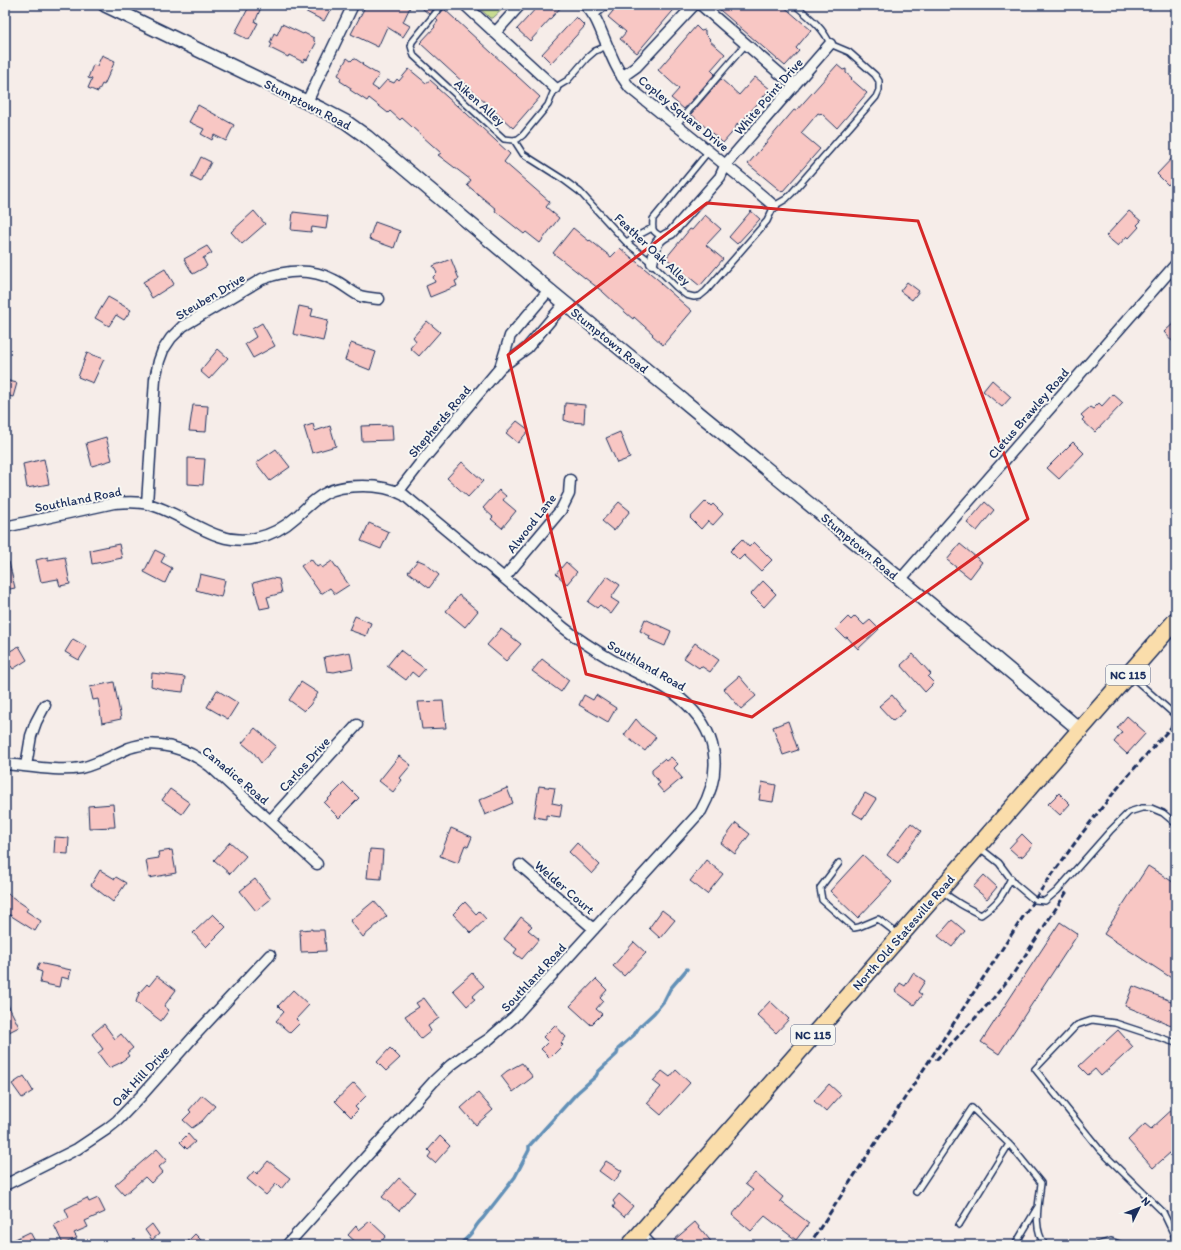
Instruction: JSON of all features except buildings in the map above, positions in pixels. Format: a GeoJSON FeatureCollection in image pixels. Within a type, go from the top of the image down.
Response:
{"type":"FeatureCollection","features":[{"type":"Feature","properties":{"kind":"main road","name":"North Old Statesville Road"},"geometry":{"type":"LineString","coordinates":[[630,1245],[1176,620]]}},
{"type":"Feature","properties":{"kind":"street","name":"Stumptown Road"},"geometry":{"type":"LineString","coordinates":[[105,5],[307,102],[346,122],[367,137],[549,290],[755,458],[1080,730]]}},
{"type":"Feature","properties":{"kind":"street"},"geometry":{"type":"LineString","coordinates":[[307,102],[353,5]]}},
{"type":"Feature","properties":{"kind":"street"},"geometry":{"type":"LineString","coordinates":[[465,5],[555,88]]}},
{"type":"Feature","properties":{"kind":"street"},"geometry":{"type":"LineString","coordinates":[[495,33],[520,5]]}},
{"type":"Feature","properties":{"kind":"street","name":"Copley Square Drive"},"geometry":{"type":"LineString","coordinates":[[585,5],[594,16],[622,77],[630,88],[708,152],[726,164],[774,206]]}},
{"type":"Feature","properties":{"kind":"street"},"geometry":{"type":"LineString","coordinates":[[622,77],[636,67],[694,5]]}},
{"type":"Feature","properties":{"kind":"street"},"geometry":{"type":"LineString","coordinates":[[701,5],[794,86]]}},
{"type":"Feature","properties":{"kind":"street","name":"White Point Drive"},"geometry":{"type":"LineString","coordinates":[[652,263],[658,240],[671,233],[720,177],[726,164],[830,44]]}},
{"type":"Feature","properties":{"kind":"street","name":"Cletus Brawley Road"},"geometry":{"type":"LineString","coordinates":[[900,580],[1176,264]]}},
{"type":"Feature","properties":{"kind":"street","name":"Steuben Drive"},"geometry":{"type":"LineString","coordinates":[[147,504],[156,373],[163,350],[182,326],[262,279],[291,271],[323,275],[335,280],[360,296],[379,299]]}},
{"type":"Feature","properties":{"kind":"street","name":"Shepherds Road"},"geometry":{"type":"LineString","coordinates":[[500,368],[510,336],[549,290]]}},
{"type":"Feature","properties":{"kind":"street","name":"Shepherds Road"},"geometry":{"type":"LineString","coordinates":[[398,492],[500,368],[527,348],[565,303]]}},
{"type":"Feature","properties":{"kind":"street","name":"Alwood Lane"},"geometry":{"type":"LineString","coordinates":[[504,578],[561,510],[569,494],[570,480]]}},
{"type":"Feature","properties":{"kind":"street","name":"Southland Road"},"geometry":{"type":"LineString","coordinates":[[5,527],[114,503],[130,502],[147,504],[161,509],[214,535],[228,539],[242,540],[256,538],[278,530],[295,518],[311,503],[325,494],[340,488],[373,486],[391,489],[404,495],[587,646],[654,682],[681,699],[695,713],[704,725],[710,737],[715,763],[714,777],[708,800],[701,811],[514,1017],[503,1028],[461,1058],[434,1082],[287,1245]]}},
{"type":"Feature","properties":{"kind":"street"},"geometry":{"type":"LineString","coordinates":[[26,766],[31,736],[36,722],[45,705]]}},
{"type":"Feature","properties":{"kind":"street","name":"Carlos Drive"},"geometry":{"type":"LineString","coordinates":[[270,821],[357,725]]}},
{"type":"Feature","properties":{"kind":"street","name":"Canadice Road"},"geometry":{"type":"LineString","coordinates":[[5,764],[62,769],[80,768],[97,763],[130,748],[153,744],[188,752],[201,760],[317,864]]}},
{"type":"Feature","properties":{"kind":"street","name":"Welder Court"},"geometry":{"type":"LineString","coordinates":[[520,864],[594,929]]}},
{"type":"Feature","properties":{"kind":"street","name":"Oak Hill Drive"},"geometry":{"type":"LineString","coordinates":[[5,1185],[77,1149],[107,1129],[141,1096],[196,1034],[270,955]]}},
{"type":"Feature","properties":{"kind":"lane","name":"Aiken Alley"},"geometry":{"type":"LineString","coordinates":[[442,5],[412,42],[411,46],[414,56],[504,139],[514,140]]}},
{"type":"Feature","properties":{"kind":"lane"},"geometry":{"type":"LineString","coordinates":[[594,16],[608,5]]}},
{"type":"Feature","properties":{"kind":"lane"},"geometry":{"type":"LineString","coordinates":[[795,5],[821,28],[827,36],[830,44]]}},
{"type":"Feature","properties":{"kind":"lane"},"geometry":{"type":"LineString","coordinates":[[676,125],[746,44]]}},
{"type":"Feature","properties":{"kind":"lane","name":"Feather Oak Alley"},"geometry":{"type":"LineString","coordinates":[[514,140],[524,154],[580,192],[626,242],[652,263],[676,287],[686,295],[694,297],[700,296],[767,221],[774,206],[786,199],[791,194],[876,97],[879,90],[879,81],[875,75],[849,52],[830,44]]}},
{"type":"Feature","properties":{"kind":"lane"},"geometry":{"type":"LineString","coordinates":[[514,140],[524,135],[548,105],[555,88],[568,80],[595,51],[607,46]]}},
{"type":"Feature","properties":{"kind":"lane"},"geometry":{"type":"LineString","coordinates":[[663,236],[655,233],[652,228],[652,218],[708,152]]}},
{"type":"Feature","properties":{"kind":"lane"},"geometry":{"type":"LineString","coordinates":[[626,242],[652,228]]}},
{"type":"Feature","properties":{"kind":"lane"},"geometry":{"type":"LineString","coordinates":[[1129,674],[1176,716]]}},
{"type":"Feature","properties":{"kind":"lane"},"geometry":{"type":"LineString","coordinates":[[978,846],[999,863],[1014,883],[1034,900],[1046,901],[1057,891],[1110,831],[1129,812],[1142,808],[1151,808],[1163,813],[1176,824]]}},
{"type":"Feature","properties":{"kind":"lane"},"geometry":{"type":"LineString","coordinates":[[839,863],[820,888],[822,900],[854,928],[878,919],[899,936]]}},
{"type":"Feature","properties":{"kind":"lane"},"geometry":{"type":"LineString","coordinates":[[940,890],[963,906],[981,915],[996,904],[1004,893],[1011,878]]}},
{"type":"Feature","properties":{"kind":"lane"},"geometry":{"type":"LineString","coordinates":[[1176,1043],[1115,1023],[1092,1020],[1077,1025],[1035,1069],[1100,1150],[1163,1212],[1174,1235],[1176,1244]]}},
{"type":"Feature","properties":{"kind":"lane"},"geometry":{"type":"LineString","coordinates":[[916,1192],[972,1108],[1009,1144],[1041,1184],[1037,1223],[1045,1245]]}},
{"type":"Feature","properties":{"kind":"lane"},"geometry":{"type":"LineString","coordinates":[[959,1226],[1009,1144]]}},
{"type":"Feature","properties":{"kind":"lane"},"geometry":{"type":"LineString","coordinates":[[1016,1245],[1039,1205]]}},
{"type":"Feature","properties":{"kind":"lane"},"geometry":{"type":"LineString","coordinates":[[642,1232],[654,1245]]}},
{"type":"Feature","properties":{"kind":"lane"},"geometry":{"type":"LineString","coordinates":[[1097,1245],[1111,1241],[1122,1245]]}},
{"type":"Feature","properties":{"kind":"highlighted area"},"geometry":{"type":"Polygon","coordinates":[[[707,203],[918,221],[1028,519],[752,717],[586,674],[508,355],[707,203]]]}},
{"type":"Feature","properties":{"kind":"green space"},"geometry":{"type":"Polygon","coordinates":[[[476,5],[507,5],[493,18],[490,18],[476,5]]]}},
{"type":"Feature","properties":{"kind":"waterway"},"geometry":{"type":"LineString","coordinates":[[459,1245],[472,1233],[477,1224],[515,1177],[529,1150],[529,1146],[577,1093],[617,1054],[618,1049],[634,1035],[639,1027],[654,1013],[664,1001],[670,989],[687,969]]}},
{"type":"Feature","properties":{"kind":"railway"},"geometry":{"type":"LineString","coordinates":[[809,1245],[1034,900],[1104,805],[1176,722]]}},
{"type":"Feature","properties":{"kind":"railway"},"geometry":{"type":"LineString","coordinates":[[936,1060],[991,1001],[1013,974],[1068,890]]}}]}
